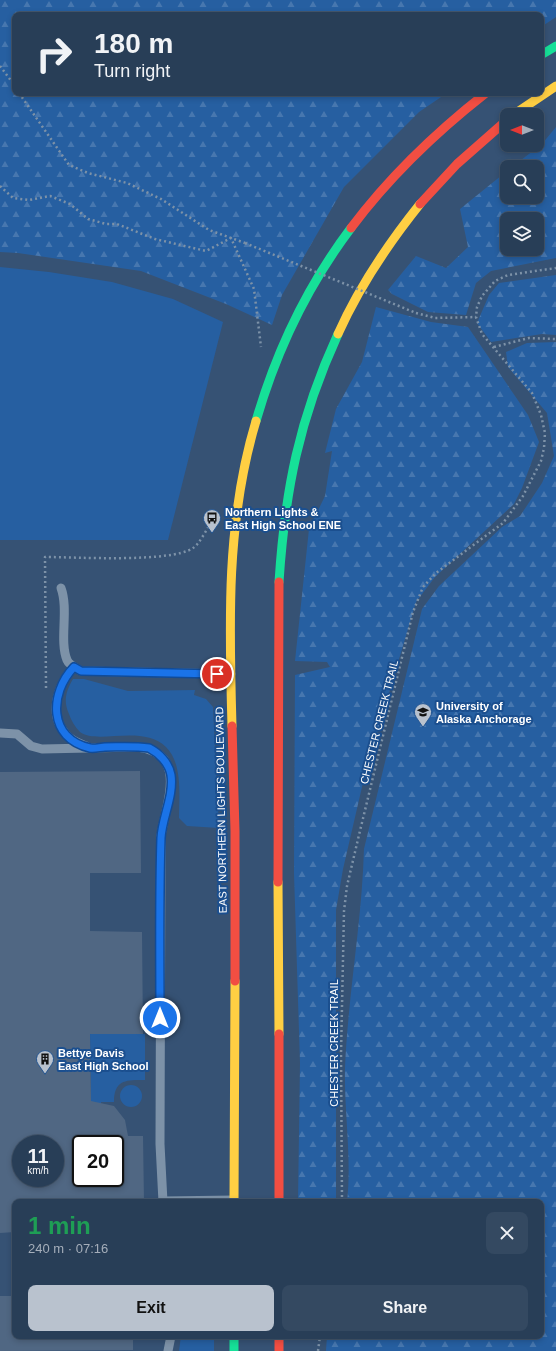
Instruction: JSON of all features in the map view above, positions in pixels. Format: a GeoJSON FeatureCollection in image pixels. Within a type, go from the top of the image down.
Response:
{"type":"FeatureCollection","features":[{"type":"Feature","properties":{"kind":"main road"},"geometry":{"type":"LineString","coordinates":[[544,54],[556,46]]}},
{"type":"Feature","properties":{"kind":"main road"},"geometry":{"type":"LineString","coordinates":[[544,94],[556,86]]}},
{"type":"Feature","properties":{"kind":"main road","name":"EAST NORTHERN LIGHTS BOULEVARD"},"geometry":{"type":"LineString","coordinates":[[234,1199],[235,830],[230,595],[234,530],[243,471],[255,418],[290,334],[318,279],[368,204],[406,162],[449,122],[482,96]]}},
{"type":"Feature","properties":{"kind":"main road"},"geometry":{"type":"LineString","coordinates":[[523,108],[541,96]]}},
{"type":"Feature","properties":{"kind":"main road"},"geometry":{"type":"LineString","coordinates":[[279,1199],[278,603],[282,538],[290,481],[302,426],[321,369],[344,320],[370,273],[398,233],[431,191],[468,153],[500,126]]}},
{"type":"Feature","properties":{"kind":"main road"},"geometry":{"type":"LineString","coordinates":[[234,1339],[234,1351]]}},
{"type":"Feature","properties":{"kind":"main road"},"geometry":{"type":"LineString","coordinates":[[279,1339],[279,1351]]}},
{"type":"Feature","properties":{"kind":"lane"},"geometry":{"type":"LineString","coordinates":[[61,588],[64,597],[65,649],[67,660],[81,671],[231,674]]}},
{"type":"Feature","properties":{"kind":"lane"},"geometry":{"type":"LineString","coordinates":[[74,667],[64,677],[58,691],[56,708],[58,723],[69,737],[90,748]]}},
{"type":"Feature","properties":{"kind":"lane"},"geometry":{"type":"LineString","coordinates":[[0,733],[17,734],[31,746],[42,749],[149,748],[157,752],[165,762],[171,775],[171,789],[161,836],[160,1144],[163,1199]]}},
{"type":"Feature","properties":{"kind":"lane"},"geometry":{"type":"LineString","coordinates":[[168,1351],[170,1339]]}},
{"type":"Feature","properties":{"kind":"path"},"geometry":{"type":"LineString","coordinates":[[0,66],[12,82]]}},
{"type":"Feature","properties":{"kind":"path"},"geometry":{"type":"LineString","coordinates":[[21,96],[69,165],[88,173],[127,183],[161,199],[209,230],[245,243],[416,313],[435,318],[476,317],[477,307],[482,296],[495,281],[508,275],[556,268]]}},
{"type":"Feature","properties":{"kind":"path"},"geometry":{"type":"LineString","coordinates":[[0,186],[13,198],[29,200],[50,196],[70,204],[88,218],[106,224],[117,224],[155,239],[206,251],[231,238]]}},
{"type":"Feature","properties":{"kind":"path"},"geometry":{"type":"LineString","coordinates":[[231,238],[254,289],[261,348],[264,353]]}},
{"type":"Feature","properties":{"kind":"path","name":"CHESTER CREEK TRAIL"},"geometry":{"type":"LineString","coordinates":[[342,1199],[341,1054],[344,912],[347,886],[413,612],[423,587],[436,573],[503,523],[523,496],[541,461],[544,448],[545,433],[541,415],[532,393],[482,334],[476,317]]}},
{"type":"Feature","properties":{"kind":"path"},"geometry":{"type":"LineString","coordinates":[[494,347],[529,338],[556,339]]}},
{"type":"Feature","properties":{"kind":"path"},"geometry":{"type":"LineString","coordinates":[[46,694],[45,557],[162,557],[185,553],[195,547],[214,518]]}},
{"type":"Feature","properties":{"kind":"path"},"geometry":{"type":"LineString","coordinates":[[318,1351],[320,1339]]}},
{"type":"Feature","properties":{"kind":"green space"},"geometry":{"type":"Polygon","coordinates":[[[0,0],[556,0],[556,17],[544,25],[544,12],[12,12],[12,96],[443,96],[419,112],[344,187],[282,295],[272,325],[226,304],[141,271],[18,253],[0,252],[0,0]]]}},
{"type":"Feature","properties":{"kind":"green space"},"geometry":{"type":"Polygon","coordinates":[[[556,127],[556,258],[491,271],[476,283],[466,315],[428,312],[392,294],[388,290],[416,256],[446,268],[468,247],[460,209],[500,177],[500,204],[544,204],[544,160],[521,160],[532,152],[544,152],[544,142],[556,127]]]}},
{"type":"Feature","properties":{"kind":"green space"},"geometry":{"type":"Polygon","coordinates":[[[0,267],[49,272],[112,282],[173,299],[223,322],[168,540],[0,540],[0,267]]]}},
{"type":"Feature","properties":{"kind":"green space"},"geometry":{"type":"Polygon","coordinates":[[[556,275],[556,335],[542,334],[491,342],[477,323],[489,295],[499,283],[556,275]]]}},
{"type":"Feature","properties":{"kind":"green space"},"geometry":{"type":"Polygon","coordinates":[[[376,307],[431,322],[468,327],[528,415],[539,442],[522,488],[514,504],[435,577],[416,602],[365,774],[343,869],[336,910],[336,1199],[298,1199],[300,1063],[294,873],[295,675],[330,667],[327,662],[295,661],[309,529],[325,496],[332,451],[325,453],[336,409],[362,362],[376,307]]]}},
{"type":"Feature","properties":{"kind":"green space"},"geometry":{"type":"Polygon","coordinates":[[[556,342],[556,1351],[326,1351],[327,1339],[544,1339],[544,1199],[347,1199],[349,1169],[345,1068],[349,1013],[361,904],[364,849],[422,609],[439,586],[502,527],[520,516],[542,483],[554,456],[547,413],[508,367],[506,352],[527,343],[556,342]]]}},
{"type":"Feature","properties":{"kind":"green space"},"geometry":{"type":"Polygon","coordinates":[[[73,679],[84,679],[128,691],[195,690],[194,695],[206,699],[213,707],[219,828],[187,826],[179,818],[178,771],[171,754],[166,747],[156,740],[133,736],[97,737],[80,732],[76,728],[66,705],[67,692],[73,679]]]}},
{"type":"Feature","properties":{"kind":"green space"},"geometry":{"type":"Polygon","coordinates":[[[90,1034],[145,1034],[145,1080],[127,1081],[119,1085],[116,1089],[114,1102],[101,1102],[101,1114],[91,1114],[90,1034]]]}},
{"type":"Feature","properties":{"kind":"green space"},"geometry":{"type":"Polygon","coordinates":[[[131,1085],[135,1086],[141,1092],[141,1100],[135,1106],[131,1107],[127,1106],[121,1100],[120,1096],[121,1092],[127,1086],[131,1085]]]}},
{"type":"Feature","properties":{"kind":"green space"},"geometry":{"type":"Polygon","coordinates":[[[181,1339],[214,1339],[214,1351],[179,1351],[181,1339]]]}},
{"type":"Feature","properties":{"kind":"building","name":"Bettye Davis East High School"},"geometry":{"type":"Polygon","coordinates":[[[140,771],[141,873],[90,873],[90,931],[142,932],[143,1034],[90,1034],[91,1101],[114,1106],[125,1120],[128,1136],[143,1136],[144,1199],[12,1199],[12,1232],[0,1233],[0,772],[140,771]]]}},
{"type":"Feature","properties":{"kind":"building"},"geometry":{"type":"Polygon","coordinates":[[[0,1296],[12,1296],[12,1339],[133,1339],[133,1350],[0,1351],[0,1296]]]}},
{"type":"Feature","properties":{"kind":"traffic: fast"},"geometry":{"type":"LineString","coordinates":[[544,53],[556,46]]}},
{"type":"Feature","properties":{"kind":"traffic: fast"},"geometry":{"type":"LineString","coordinates":[[256,421],[273,370],[295,320],[321,272],[351,228]]}},
{"type":"Feature","properties":{"kind":"traffic: fast"},"geometry":{"type":"LineString","coordinates":[[279,582],[285,516],[296,455],[313,396],[338,334]]}},
{"type":"Feature","properties":{"kind":"traffic: fast"},"geometry":{"type":"LineString","coordinates":[[234,1339],[234,1351]]}},
{"type":"Feature","properties":{"kind":"traffic: slow"},"geometry":{"type":"LineString","coordinates":[[544,94],[556,86]]}},
{"type":"Feature","properties":{"kind":"traffic: slow"},"geometry":{"type":"LineString","coordinates":[[523,108],[541,96]]}},
{"type":"Feature","properties":{"kind":"traffic: slow"},"geometry":{"type":"LineString","coordinates":[[338,334],[355,299],[375,266],[420,204]]}},
{"type":"Feature","properties":{"kind":"traffic: slow"},"geometry":{"type":"LineString","coordinates":[[232,726],[230,610],[234,534],[246,458],[256,421]]}},
{"type":"Feature","properties":{"kind":"traffic: slow"},"geometry":{"type":"LineString","coordinates":[[278,882],[279,1034]]}},
{"type":"Feature","properties":{"kind":"traffic: slow"},"geometry":{"type":"LineString","coordinates":[[234,1199],[235,981]]}},
{"type":"Feature","properties":{"kind":"traffic: jam"},"geometry":{"type":"LineString","coordinates":[[351,228],[397,173],[431,140],[482,96]]}},
{"type":"Feature","properties":{"kind":"traffic: jam"},"geometry":{"type":"LineString","coordinates":[[420,204],[457,164],[500,126]]}},
{"type":"Feature","properties":{"kind":"traffic: jam"},"geometry":{"type":"LineString","coordinates":[[278,882],[279,582]]}},
{"type":"Feature","properties":{"kind":"traffic: jam"},"geometry":{"type":"LineString","coordinates":[[232,726],[235,831],[235,981]]}},
{"type":"Feature","properties":{"kind":"traffic: jam"},"geometry":{"type":"LineString","coordinates":[[279,1034],[279,1199]]}},
{"type":"Feature","properties":{"kind":"traffic: jam"},"geometry":{"type":"LineString","coordinates":[[279,1339],[279,1351]]}},
{"type":"Feature","properties":{"kind":"place","name":"Northern Lights & East High School ENE"},"geometry":{"type":"Point","coordinates":[212,533]}},
{"type":"Feature","properties":{"kind":"place","name":"University of Alaska Anchorage"},"geometry":{"type":"Point","coordinates":[423,727]}},
{"type":"Feature","properties":{"kind":"place","name":"Bettye Davis East High School"},"geometry":{"type":"Point","coordinates":[45,1074]}},
{"type":"Feature","properties":{"kind":"route"},"geometry":{"type":"LineString","coordinates":[[160,1018],[161,836],[164,816],[171,789],[171,775],[165,762],[157,752],[149,748],[90,748],[73,740],[65,734],[58,723],[56,708],[58,691],[64,677],[74,667],[81,671],[217,674]]}}]}
